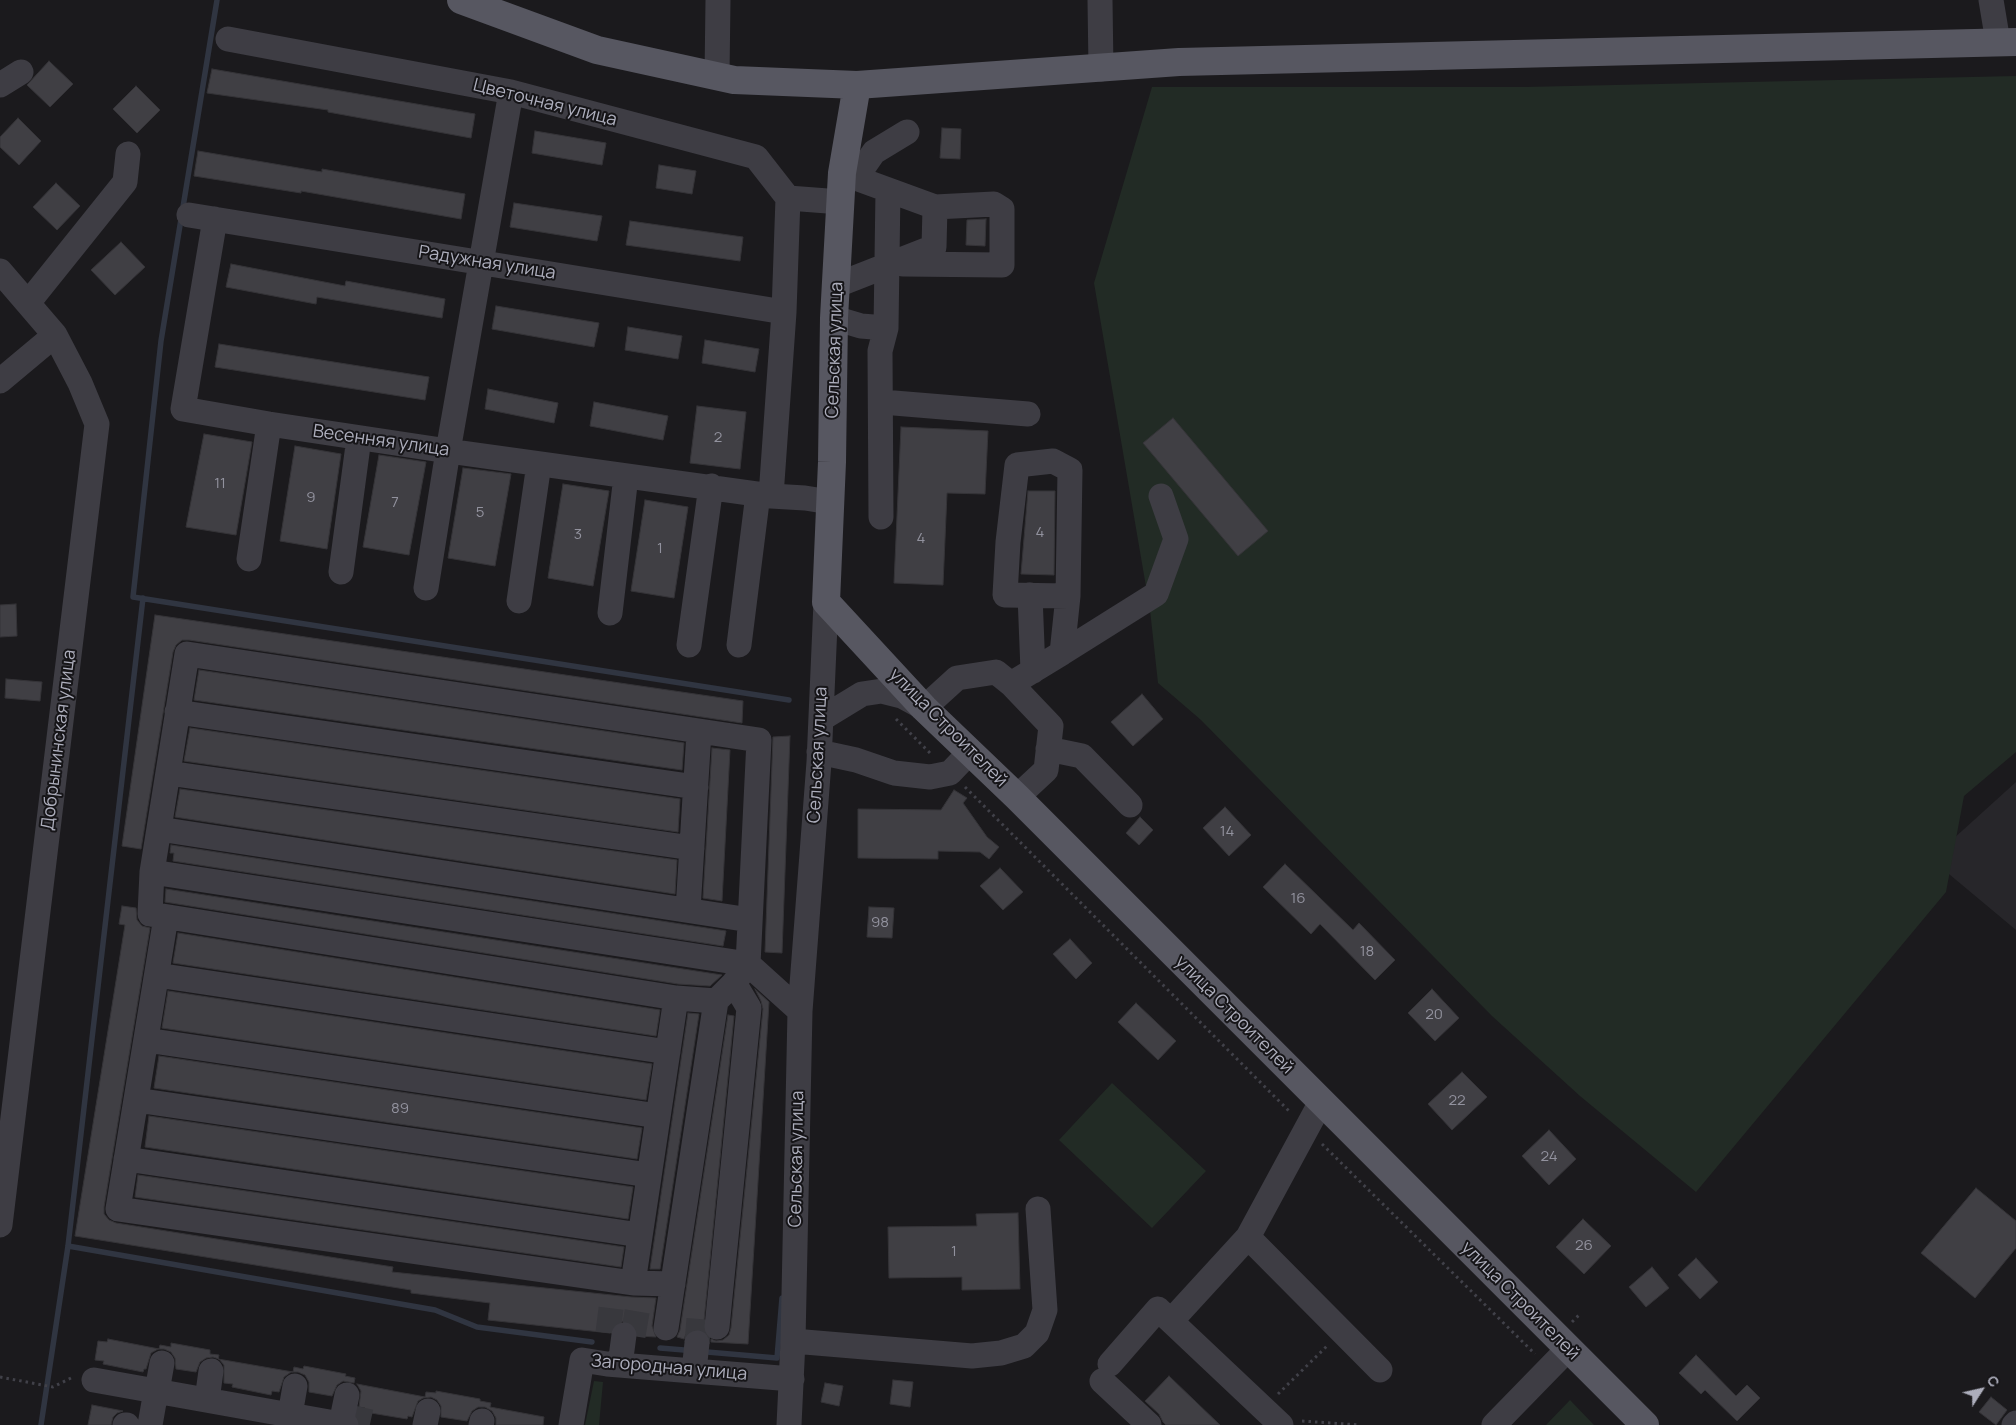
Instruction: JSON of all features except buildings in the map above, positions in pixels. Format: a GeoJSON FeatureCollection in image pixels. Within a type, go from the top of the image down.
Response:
{"type":"FeatureCollection","features":[{"type":"Feature","properties":{"kind":"main road"},"geometry":{"type":"LineString","coordinates":[[461,0],[597,50],[734,80],[857,86],[1179,62],[2007,42]]}},
{"type":"Feature","properties":{"kind":"main road","name":"Сельская улица"},"geometry":{"type":"LineString","coordinates":[[826,602],[834,318],[841,202],[849,176],[857,86]]}},
{"type":"Feature","properties":{"kind":"main road","name":"улица Строителей"},"geometry":{"type":"LineString","coordinates":[[826,602],[924,708],[1017,798],[1644,1425]]}},
{"type":"Feature","properties":{"kind":"street"},"geometry":{"type":"LineString","coordinates":[[717,76],[718,0]]}},
{"type":"Feature","properties":{"kind":"street"},"geometry":{"type":"LineString","coordinates":[[1100,0],[1101,69]]}},
{"type":"Feature","properties":{"kind":"street"},"geometry":{"type":"LineString","coordinates":[[1991,0],[2007,42]]}},
{"type":"Feature","properties":{"kind":"street","name":"Цветочная улица"},"geometry":{"type":"LineString","coordinates":[[228,39],[511,92],[756,157],[788,198]]}},
{"type":"Feature","properties":{"kind":"street"},"geometry":{"type":"LineString","coordinates":[[0,85],[21,72]]}},
{"type":"Feature","properties":{"kind":"street"},"geometry":{"type":"LineString","coordinates":[[426,588],[511,92]]}},
{"type":"Feature","properties":{"kind":"street"},"geometry":{"type":"LineString","coordinates":[[889,265],[1002,265],[1002,210],[994,204],[935,207],[849,176],[874,152],[907,132]]}},
{"type":"Feature","properties":{"kind":"street"},"geometry":{"type":"LineString","coordinates":[[28,303],[125,182],[128,154]]}},
{"type":"Feature","properties":{"kind":"street"},"geometry":{"type":"LineString","coordinates":[[882,517],[880,351],[886,328],[889,265],[888,190]]}},
{"type":"Feature","properties":{"kind":"street"},"geometry":{"type":"LineString","coordinates":[[739,645],[764,495],[784,312],[788,198],[841,202]]}},
{"type":"Feature","properties":{"kind":"street"},"geometry":{"type":"LineString","coordinates":[[837,285],[934,247],[935,207]]}},
{"type":"Feature","properties":{"kind":"street","name":"Радужная улица"},"geometry":{"type":"LineString","coordinates":[[189,215],[482,261],[784,312]]}},
{"type":"Feature","properties":{"kind":"street","name":"Весенняя улица"},"geometry":{"type":"LineString","coordinates":[[214,219],[182,409],[448,451],[711,486],[764,495],[830,502]]}},
{"type":"Feature","properties":{"kind":"street","name":"Добрынинская улица"},"geometry":{"type":"LineString","coordinates":[[0,272],[55,335],[80,383],[97,424],[0,1225]]}},
{"type":"Feature","properties":{"kind":"street"},"geometry":{"type":"LineString","coordinates":[[834,318],[861,326],[886,328]]}},
{"type":"Feature","properties":{"kind":"street"},"geometry":{"type":"LineString","coordinates":[[0,381],[55,335]]}},
{"type":"Feature","properties":{"kind":"street"},"geometry":{"type":"LineString","coordinates":[[882,402],[1028,414]]}},
{"type":"Feature","properties":{"kind":"street"},"geometry":{"type":"LineString","coordinates":[[249,559],[269,424]]}},
{"type":"Feature","properties":{"kind":"street"},"geometry":{"type":"LineString","coordinates":[[340,572],[359,438]]}},
{"type":"Feature","properties":{"kind":"street"},"geometry":{"type":"LineString","coordinates":[[1062,653],[1068,596],[1070,470],[1053,461],[1017,465],[1008,542],[1005,595],[1068,596]]}},
{"type":"Feature","properties":{"kind":"street"},"geometry":{"type":"LineString","coordinates":[[519,601],[539,464]]}},
{"type":"Feature","properties":{"kind":"street"},"geometry":{"type":"LineString","coordinates":[[610,612],[626,476]]}},
{"type":"Feature","properties":{"kind":"street"},"geometry":{"type":"LineString","coordinates":[[689,645],[711,486]]}},
{"type":"Feature","properties":{"kind":"street"},"geometry":{"type":"LineString","coordinates":[[1011,684],[1156,594],[1176,539],[1161,496]]}},
{"type":"Feature","properties":{"kind":"street"},"geometry":{"type":"LineString","coordinates":[[1030,596],[1032,671]]}},
{"type":"Feature","properties":{"kind":"street","name":"Сельская улица"},"geometry":{"type":"LineString","coordinates":[[789,1425],[794,1341],[800,1011],[819,752],[826,602]]}},
{"type":"Feature","properties":{"kind":"street"},"geometry":{"type":"LineString","coordinates":[[716,1001],[676,998],[150,914],[152,872],[187,654],[759,740],[750,920],[741,973],[749,1008],[718,1327]]}},
{"type":"Feature","properties":{"kind":"street"},"geometry":{"type":"LineString","coordinates":[[821,719],[862,694],[882,691],[902,696],[924,708],[957,678],[996,672],[1011,684],[1051,726],[1046,770],[1017,798]]}},
{"type":"Feature","properties":{"kind":"street"},"geometry":{"type":"LineString","coordinates":[[177,712],[696,787]]}},
{"type":"Feature","properties":{"kind":"street"},"geometry":{"type":"LineString","coordinates":[[688,910],[699,732]]}},
{"type":"Feature","properties":{"kind":"street"},"geometry":{"type":"LineString","coordinates":[[1048,748],[1082,756],[1130,805]]}},
{"type":"Feature","properties":{"kind":"street"},"geometry":{"type":"LineString","coordinates":[[819,752],[856,760],[894,773],[930,777],[950,773],[970,752]]}},
{"type":"Feature","properties":{"kind":"street"},"geometry":{"type":"LineString","coordinates":[[168,773],[692,848]]}},
{"type":"Feature","properties":{"kind":"street"},"geometry":{"type":"LineString","coordinates":[[159,829],[750,920]]}},
{"type":"Feature","properties":{"kind":"street"},"geometry":{"type":"LineString","coordinates":[[152,872],[741,973],[800,1011]]}},
{"type":"Feature","properties":{"kind":"street"},"geometry":{"type":"LineString","coordinates":[[166,917],[118,1209],[633,1283],[673,1284]]}},
{"type":"Feature","properties":{"kind":"street"},"geometry":{"type":"LineString","coordinates":[[666,1328],[716,1001],[741,973]]}},
{"type":"Feature","properties":{"kind":"street"},"geometry":{"type":"LineString","coordinates":[[157,975],[668,1052]]}},
{"type":"Feature","properties":{"kind":"street"},"geometry":{"type":"LineString","coordinates":[[633,1283],[676,998]]}},
{"type":"Feature","properties":{"kind":"street"},"geometry":{"type":"LineString","coordinates":[[146,1040],[658,1116]]}},
{"type":"Feature","properties":{"kind":"street"},"geometry":{"type":"LineString","coordinates":[[136,1100],[649,1175]]}},
{"type":"Feature","properties":{"kind":"street"},"geometry":{"type":"LineString","coordinates":[[1171,1321],[1248,1236],[1321,1102]]}},
{"type":"Feature","properties":{"kind":"street"},"geometry":{"type":"LineString","coordinates":[[126,1159],[640,1235]]}},
{"type":"Feature","properties":{"kind":"street"},"geometry":{"type":"LineString","coordinates":[[794,1341],[972,1356],[1001,1353],[1024,1346],[1038,1333],[1045,1310],[1038,1209]]}},
{"type":"Feature","properties":{"kind":"street"},"geometry":{"type":"LineString","coordinates":[[1248,1236],[1380,1370]]}},
{"type":"Feature","properties":{"kind":"street"},"geometry":{"type":"LineString","coordinates":[[1149,1425],[1106,1373],[1158,1309],[1274,1418]]}},
{"type":"Feature","properties":{"kind":"street"},"geometry":{"type":"LineString","coordinates":[[694,1371],[697,1343]]}},
{"type":"Feature","properties":{"kind":"street","name":"Загородная улица"},"geometry":{"type":"LineString","coordinates":[[571,1425],[582,1360],[623,1347],[694,1371],[792,1379]]}},
{"type":"Feature","properties":{"kind":"street"},"geometry":{"type":"LineString","coordinates":[[1494,1425],[1568,1349]]}},
{"type":"Feature","properties":{"kind":"street"},"geometry":{"type":"LineString","coordinates":[[97,1374],[216,1389],[290,1408],[344,1425],[347,1395]]}},
{"type":"Feature","properties":{"kind":"street"},"geometry":{"type":"LineString","coordinates":[[144,1424],[154,1381]]}},
{"type":"Feature","properties":{"kind":"path"},"geometry":{"type":"LineString","coordinates":[[891,714],[1549,1368]]}},
{"type":"Feature","properties":{"kind":"path"},"geometry":{"type":"LineString","coordinates":[[1274,1418],[1342,1332]]}},
{"type":"Feature","properties":{"kind":"path"},"geometry":{"type":"LineString","coordinates":[[0,1376],[49,1386]]}},
{"type":"Feature","properties":{"kind":"path"},"geometry":{"type":"LineString","coordinates":[[1274,1418],[1286,1417],[1296,1420],[1360,1425]]}},
{"type":"Feature","properties":{"kind":"shaded area"},"geometry":{"type":"Polygon","coordinates":[[[2016,76],[2016,752],[1964,796],[1946,892],[1696,1192],[1580,1096],[1492,1016],[1201,720],[1158,683],[1150,610],[1094,283],[1152,87],[1525,87],[2016,76]]]}},
{"type":"Feature","properties":{"kind":"shaded area"},"geometry":{"type":"Polygon","coordinates":[[[2016,782],[2016,930],[1931,859],[2016,782]]]}},
{"type":"Feature","properties":{"kind":"shaded area"},"geometry":{"type":"Polygon","coordinates":[[[1112,1083],[1206,1171],[1152,1228],[1059,1140],[1112,1083]]]}},
{"type":"Feature","properties":{"kind":"shaded area"},"geometry":{"type":"Polygon","coordinates":[[[594,1381],[603,1382],[599,1425],[585,1425],[594,1381]]]}},
{"type":"Feature","properties":{"kind":"shaded area"},"geometry":{"type":"Polygon","coordinates":[[[1570,1400],[1594,1425],[1546,1425],[1570,1400]]]}},
{"type":"Feature","properties":{"kind":"waterway"},"geometry":{"type":"LineString","coordinates":[[217,0],[161,341],[133,597],[789,700]]}},
{"type":"Feature","properties":{"kind":"waterway"},"geometry":{"type":"LineString","coordinates":[[41,1425],[68,1246],[143,598]]}},
{"type":"Feature","properties":{"kind":"waterway"},"geometry":{"type":"LineString","coordinates":[[68,1246],[435,1310],[477,1327],[592,1342]]}},
{"type":"Feature","properties":{"kind":"waterway"},"geometry":{"type":"LineString","coordinates":[[707,1352],[777,1358],[782,1298]]}},
{"type":"Feature","properties":{"kind":"waterway"},"geometry":{"type":"LineString","coordinates":[[660,1348],[684,1350]]}},
{"type":"Feature","properties":{"kind":"tunnel"},"geometry":{"type":"LineString","coordinates":[[608,1333],[612,1301]]}},
{"type":"Feature","properties":{"kind":"tunnel"},"geometry":{"type":"LineString","coordinates":[[633,1336],[638,1306]]}},
{"type":"Feature","properties":{"kind":"tunnel"},"geometry":{"type":"LineString","coordinates":[[697,1343],[699,1319]]}},
{"type":"Feature","properties":{"kind":"tunnel"},"geometry":{"type":"LineString","coordinates":[[357,1425],[361,1407]]}}]}
